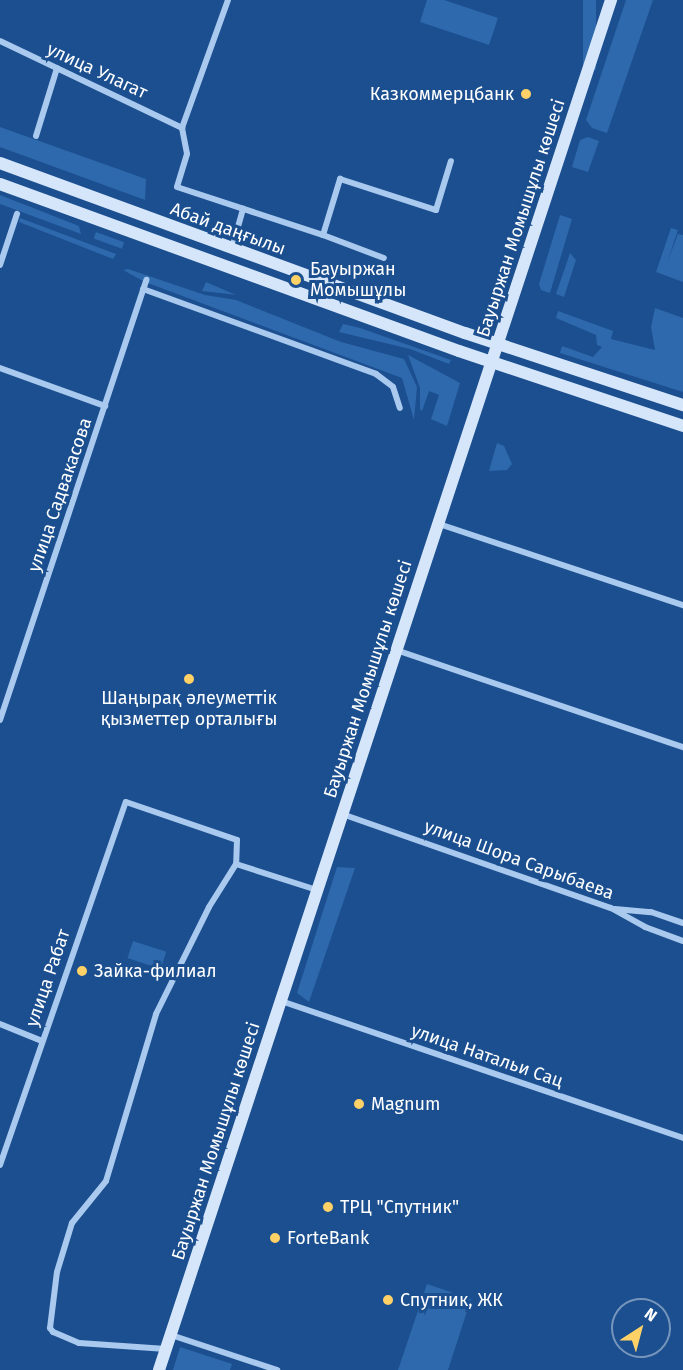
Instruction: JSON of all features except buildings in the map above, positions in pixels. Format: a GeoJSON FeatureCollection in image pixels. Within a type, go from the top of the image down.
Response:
{"type":"FeatureCollection","features":[{"type":"Feature","properties":{"kind":"main road","name":"Бауыржан Момышұлы көшесі"},"geometry":{"type":"LineString","coordinates":[[159,1370],[611,0]]}},
{"type":"Feature","properties":{"kind":"main road","name":"Абай даңғылы"},"geometry":{"type":"LineString","coordinates":[[0,163],[231,249],[498,344],[683,405]]}},
{"type":"Feature","properties":{"kind":"main road","name":"Абай даңғылы"},"geometry":{"type":"LineString","coordinates":[[0,184],[492,362],[683,426]]}},
{"type":"Feature","properties":{"kind":"street"},"geometry":{"type":"LineString","coordinates":[[228,0],[182,128],[187,154],[177,187],[323,235],[384,258]]}},
{"type":"Feature","properties":{"kind":"street","name":"улица Улагат"},"geometry":{"type":"LineString","coordinates":[[0,41],[182,128]]}},
{"type":"Feature","properties":{"kind":"street"},"geometry":{"type":"LineString","coordinates":[[36,136],[57,68]]}},
{"type":"Feature","properties":{"kind":"street"},"geometry":{"type":"LineString","coordinates":[[323,235],[340,179],[436,210],[451,161]]}},
{"type":"Feature","properties":{"kind":"street"},"geometry":{"type":"LineString","coordinates":[[231,249],[243,209]]}},
{"type":"Feature","properties":{"kind":"street"},"geometry":{"type":"LineString","coordinates":[[0,265],[17,214]]}},
{"type":"Feature","properties":{"kind":"street","name":"улица Садвакасова"},"geometry":{"type":"LineString","coordinates":[[0,720],[3,703],[146,280]]}},
{"type":"Feature","properties":{"kind":"street"},"geometry":{"type":"LineString","coordinates":[[143,289],[376,374],[393,387],[400,408]]}},
{"type":"Feature","properties":{"kind":"street"},"geometry":{"type":"LineString","coordinates":[[0,368],[105,406]]}},
{"type":"Feature","properties":{"kind":"street"},"geometry":{"type":"LineString","coordinates":[[439,524],[683,605]]}},
{"type":"Feature","properties":{"kind":"street"},"geometry":{"type":"LineString","coordinates":[[396,650],[683,747]]}},
{"type":"Feature","properties":{"kind":"street","name":"улица Рабат"},"geometry":{"type":"LineString","coordinates":[[0,1165],[126,802],[237,840],[236,864]]}},
{"type":"Feature","properties":{"kind":"street","name":"улица Шора Сарыбаева"},"geometry":{"type":"LineString","coordinates":[[342,814],[611,908],[645,927],[683,941]]}},
{"type":"Feature","properties":{"kind":"street"},"geometry":{"type":"LineString","coordinates":[[166,1349],[79,1343],[50,1328],[65,1239],[82,1209],[106,1181],[156,1014],[209,907],[236,864],[318,890]]}},
{"type":"Feature","properties":{"kind":"street"},"geometry":{"type":"LineString","coordinates":[[611,908],[651,912],[683,923]]}},
{"type":"Feature","properties":{"kind":"street","name":"улица Натальи Сац"},"geometry":{"type":"LineString","coordinates":[[281,1002],[683,1138]]}},
{"type":"Feature","properties":{"kind":"street"},"geometry":{"type":"LineString","coordinates":[[0,1024],[42,1041]]}},
{"type":"Feature","properties":{"kind":"street"},"geometry":{"type":"LineString","coordinates":[[170,1335],[277,1370]]}},
{"type":"Feature","properties":{"kind":"shaded area"},"geometry":{"type":"Polygon","coordinates":[[[427,0],[444,0],[498,18],[489,45],[420,22],[427,0]]]}},
{"type":"Feature","properties":{"kind":"shaded area"},"geometry":{"type":"Polygon","coordinates":[[[583,0],[596,0],[596,70],[583,70],[583,0]]]}},
{"type":"Feature","properties":{"kind":"shaded area"},"geometry":{"type":"Polygon","coordinates":[[[626,0],[653,0],[607,133],[592,128],[586,120],[626,0]]]}},
{"type":"Feature","properties":{"kind":"shaded area"},"geometry":{"type":"Polygon","coordinates":[[[0,127],[146,179],[145,200],[0,147],[0,127]]]}},
{"type":"Feature","properties":{"kind":"shaded area"},"geometry":{"type":"Polygon","coordinates":[[[588,137],[599,141],[588,172],[572,167],[580,140],[588,137]]]}},
{"type":"Feature","properties":{"kind":"shaded area"},"geometry":{"type":"Polygon","coordinates":[[[0,195],[79,226],[81,234],[0,204],[0,195]]]}},
{"type":"Feature","properties":{"kind":"shaded area"},"geometry":{"type":"Polygon","coordinates":[[[560,215],[572,219],[550,293],[541,290],[539,284],[560,215]]]}},
{"type":"Feature","properties":{"kind":"shaded area"},"geometry":{"type":"Polygon","coordinates":[[[20,218],[116,254],[113,259],[19,222],[20,218]]]}},
{"type":"Feature","properties":{"kind":"shaded area"},"geometry":{"type":"Polygon","coordinates":[[[671,228],[678,230],[667,263],[678,234],[683,235],[683,282],[656,272],[671,228]]]}},
{"type":"Feature","properties":{"kind":"shaded area"},"geometry":{"type":"Polygon","coordinates":[[[96,232],[124,242],[122,249],[94,239],[96,232]]]}},
{"type":"Feature","properties":{"kind":"shaded area"},"geometry":{"type":"Polygon","coordinates":[[[570,253],[576,260],[564,297],[556,294],[570,253]]]}},
{"type":"Feature","properties":{"kind":"shaded area"},"geometry":{"type":"Polygon","coordinates":[[[128,269],[205,295],[236,300],[341,342],[404,359],[417,387],[414,420],[402,378],[145,282],[123,270],[128,269]]]}},
{"type":"Feature","properties":{"kind":"shaded area"},"geometry":{"type":"Polygon","coordinates":[[[206,282],[236,295],[202,291],[206,282]]]}},
{"type":"Feature","properties":{"kind":"shaded area"},"geometry":{"type":"Polygon","coordinates":[[[655,308],[683,318],[683,392],[560,353],[562,346],[593,357],[602,347],[597,345],[596,335],[556,318],[558,311],[613,331],[611,339],[655,350],[651,327],[655,308]]]}},
{"type":"Feature","properties":{"kind":"shaded area"},"geometry":{"type":"Polygon","coordinates":[[[343,324],[451,360],[449,364],[410,349],[339,332],[343,324]]]}},
{"type":"Feature","properties":{"kind":"shaded area"},"geometry":{"type":"Polygon","coordinates":[[[408,355],[460,383],[447,426],[431,419],[439,395],[429,391],[422,411],[420,409],[420,388],[408,355]]]}},
{"type":"Feature","properties":{"kind":"shaded area"},"geometry":{"type":"Polygon","coordinates":[[[497,443],[504,446],[512,464],[507,470],[489,471],[497,443]]]}},
{"type":"Feature","properties":{"kind":"shaded area"},"geometry":{"type":"Polygon","coordinates":[[[337,867],[355,868],[309,1002],[297,993],[337,867]]]}},
{"type":"Feature","properties":{"kind":"shaded area"},"geometry":{"type":"Polygon","coordinates":[[[133,941],[166,952],[161,969],[127,958],[133,941]]]}},
{"type":"Feature","properties":{"kind":"shaded area"},"geometry":{"type":"Polygon","coordinates":[[[427,1284],[471,1299],[448,1370],[398,1370],[427,1284]]]}},
{"type":"Feature","properties":{"kind":"shaded area"},"geometry":{"type":"Polygon","coordinates":[[[180,1347],[232,1364],[230,1370],[173,1370],[180,1347]]]}},
{"type":"Feature","properties":{"kind":"place","name":"Казкоммерцбанк"},"geometry":{"type":"Point","coordinates":[526,94]}},
{"type":"Feature","properties":{"kind":"place","name":"Бауыржан Момышұлы"},"geometry":{"type":"Point","coordinates":[296,280]}},
{"type":"Feature","properties":{"kind":"place","name":"Шаңырақ әлеуметтік қызметтер орталығы"},"geometry":{"type":"Point","coordinates":[189,679]}},
{"type":"Feature","properties":{"kind":"place","name":"Зайка-филиал"},"geometry":{"type":"Point","coordinates":[82,971]}},
{"type":"Feature","properties":{"kind":"place","name":"Magnum"},"geometry":{"type":"Point","coordinates":[359,1104]}},
{"type":"Feature","properties":{"kind":"place","name":"ТРЦ \"Спутник\""},"geometry":{"type":"Point","coordinates":[328,1207]}},
{"type":"Feature","properties":{"kind":"place","name":"ForteBank"},"geometry":{"type":"Point","coordinates":[275,1238]}},
{"type":"Feature","properties":{"kind":"place","name":"Спутник, ЖК"},"geometry":{"type":"Point","coordinates":[388,1300]}}]}
